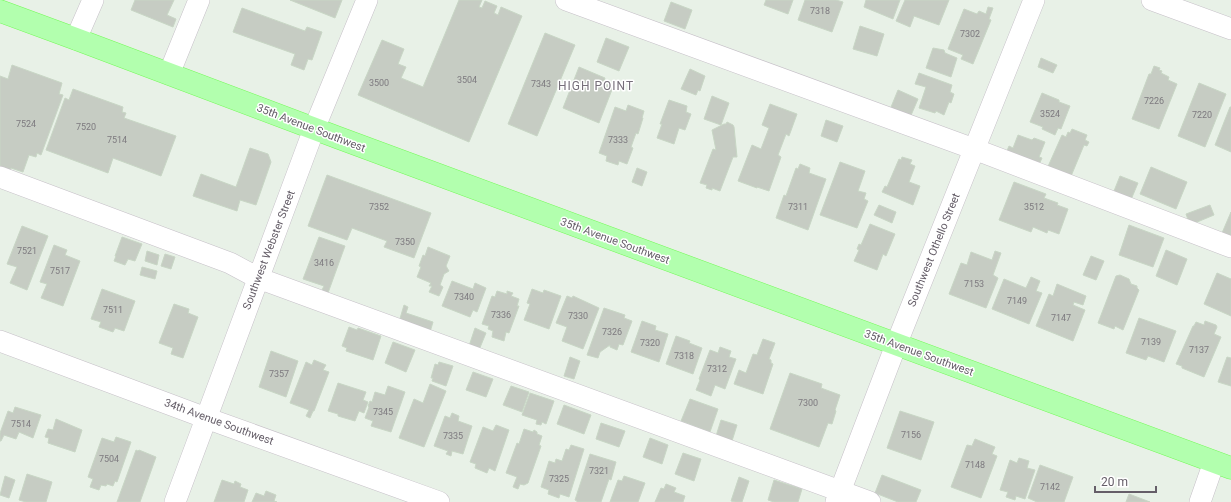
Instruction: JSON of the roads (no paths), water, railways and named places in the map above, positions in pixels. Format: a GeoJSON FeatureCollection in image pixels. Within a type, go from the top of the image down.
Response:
{"type":"FeatureCollection","features":[{"type":"Feature","properties":{"kind":"main road","name":"35th Avenue Southwest"},"geometry":{"type":"LineString","coordinates":[[0,12],[1223,465]]}},
{"type":"Feature","properties":{"kind":"street"},"geometry":{"type":"LineString","coordinates":[[76,39],[93,0]]}},
{"type":"Feature","properties":{"kind":"street"},"geometry":{"type":"LineString","coordinates":[[169,74],[198,0]]}},
{"type":"Feature","properties":{"kind":"street","name":"Southwest Webster Street"},"geometry":{"type":"LineString","coordinates":[[175,502],[314,129],[367,0]]}},
{"type":"Feature","properties":{"kind":"street"},"geometry":{"type":"LineString","coordinates":[[566,0],[974,149],[1231,247]]}},
{"type":"Feature","properties":{"kind":"street","name":"Southwest Othello Street"},"geometry":{"type":"LineString","coordinates":[[839,496],[896,345],[1034,0]]}},
{"type":"Feature","properties":{"kind":"street"},"geometry":{"type":"LineString","coordinates":[[1152,0],[1231,29]]}},
{"type":"Feature","properties":{"kind":"street"},"geometry":{"type":"LineString","coordinates":[[0,177],[230,263],[258,278],[346,304],[385,318],[839,496],[870,502]]}},
{"type":"Feature","properties":{"kind":"street","name":"34th Avenue Southwest"},"geometry":{"type":"LineString","coordinates":[[0,340],[206,418],[439,502]]}},
{"type":"Feature","properties":{"kind":"street"},"geometry":{"type":"LineString","coordinates":[[1200,502],[1223,465]]}},
{"type":"Feature","properties":{"kind":"district","name":"HIGH POINT"},"geometry":{"type":"Point","coordinates":[596,86]}}]}
